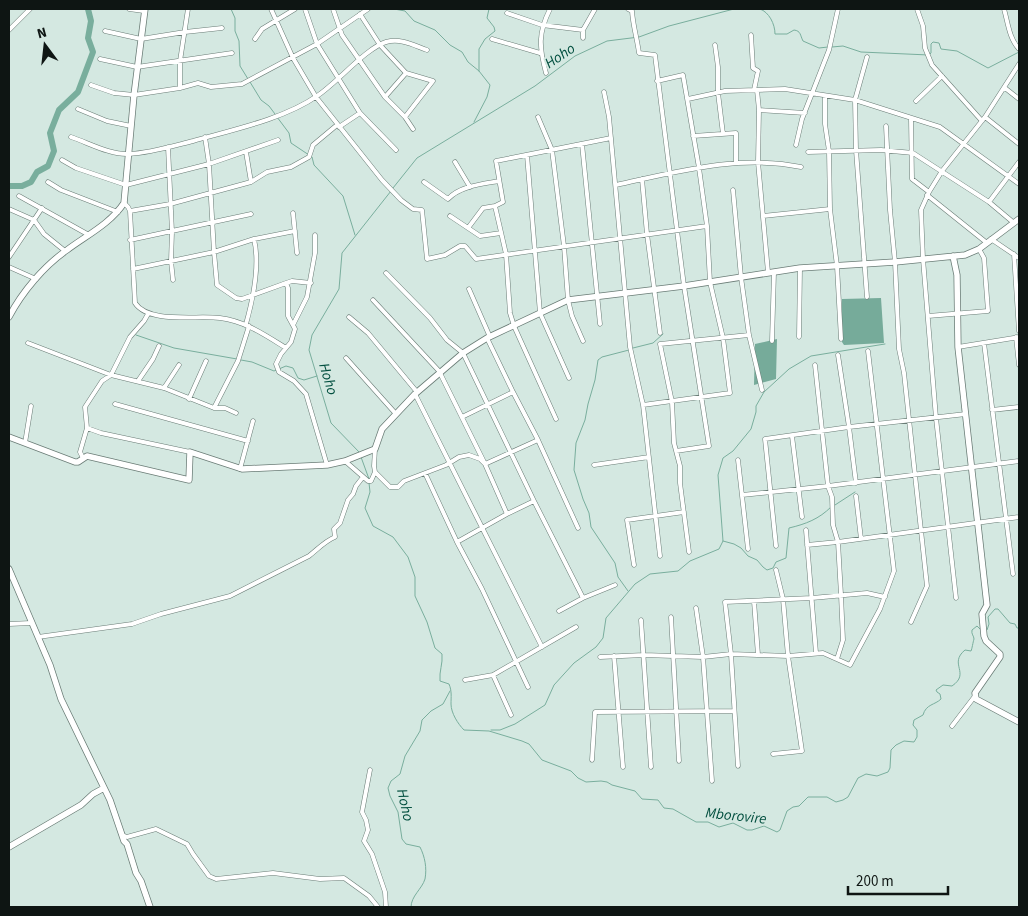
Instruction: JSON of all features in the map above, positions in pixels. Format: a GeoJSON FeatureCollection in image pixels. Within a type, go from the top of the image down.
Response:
{"type":"FeatureCollection","features":[{"type":"Feature","properties":{"kind":"street"},"geometry":{"type":"LineString","coordinates":[[9,30],[30,9]]}},
{"type":"Feature","properties":{"kind":"street"},"geometry":{"type":"LineString","coordinates":[[9,317],[36,279],[65,251],[118,212],[124,203],[144,10],[129,9]]}},
{"type":"Feature","properties":{"kind":"street"},"geometry":{"type":"LineString","coordinates":[[180,88],[180,61],[188,9]]}},
{"type":"Feature","properties":{"kind":"street"},"geometry":{"type":"LineString","coordinates":[[272,9],[293,58],[316,97],[401,200],[413,209],[422,210],[427,259],[445,254],[460,246],[465,246],[476,259],[707,226]]}},
{"type":"Feature","properties":{"kind":"street"},"geometry":{"type":"LineString","coordinates":[[255,38],[262,30],[295,9]]}},
{"type":"Feature","properties":{"kind":"street"},"geometry":{"type":"LineString","coordinates":[[305,9],[317,44],[360,113],[396,150]]}},
{"type":"Feature","properties":{"kind":"street"},"geometry":{"type":"LineString","coordinates":[[333,9],[339,28],[360,60],[385,97],[405,117],[413,129]]}},
{"type":"Feature","properties":{"kind":"street"},"geometry":{"type":"LineString","coordinates":[[91,85],[114,93],[134,94],[180,88],[198,83],[210,87],[242,84],[317,44],[368,9]]}},
{"type":"Feature","properties":{"kind":"street"},"geometry":{"type":"LineString","coordinates":[[546,73],[540,53],[542,25],[550,9]]}},
{"type":"Feature","properties":{"kind":"street"},"geometry":{"type":"LineString","coordinates":[[583,38],[583,30],[595,9]]}},
{"type":"Feature","properties":{"kind":"street"},"geometry":{"type":"LineString","coordinates":[[630,9],[632,11],[639,53],[655,55],[676,231],[700,398],[709,446],[676,450]]}},
{"type":"Feature","properties":{"kind":"street"},"geometry":{"type":"LineString","coordinates":[[796,145],[805,113],[829,50],[838,9]]}},
{"type":"Feature","properties":{"kind":"street"},"geometry":{"type":"LineString","coordinates":[[917,9],[923,26],[925,48],[932,65],[982,121]]}},
{"type":"Feature","properties":{"kind":"street"},"geometry":{"type":"LineString","coordinates":[[1004,9],[1010,34],[1019,50]]}},
{"type":"Feature","properties":{"kind":"street"},"geometry":{"type":"LineString","coordinates":[[508,12],[542,25],[583,30]]}},
{"type":"Feature","properties":{"kind":"street"},"geometry":{"type":"LineString","coordinates":[[360,14],[380,46],[406,73],[433,81],[405,117]]}},
{"type":"Feature","properties":{"kind":"street"},"geometry":{"type":"LineString","coordinates":[[105,30],[142,39],[222,28]]}},
{"type":"Feature","properties":{"kind":"street"},"geometry":{"type":"LineString","coordinates":[[751,35],[753,68],[758,71],[755,90],[759,110],[758,162],[771,272],[772,341]]}},
{"type":"Feature","properties":{"kind":"street"},"geometry":{"type":"LineString","coordinates":[[492,38],[540,53]]}},
{"type":"Feature","properties":{"kind":"street"},"geometry":{"type":"LineString","coordinates":[[71,136],[109,151],[129,154],[226,133],[283,113],[316,97],[339,80],[360,60],[386,42],[401,40],[426,50]]}},
{"type":"Feature","properties":{"kind":"street"},"geometry":{"type":"LineString","coordinates":[[715,45],[723,134]]}},
{"type":"Feature","properties":{"kind":"street"},"geometry":{"type":"LineString","coordinates":[[100,59],[137,67],[232,53]]}},
{"type":"Feature","properties":{"kind":"street"},"geometry":{"type":"LineString","coordinates":[[867,56],[856,100],[856,150],[867,297]]}},
{"type":"Feature","properties":{"kind":"street"},"geometry":{"type":"LineString","coordinates":[[956,598],[936,418],[923,259],[921,210],[928,193],[942,171],[982,121],[1019,64]]}},
{"type":"Feature","properties":{"kind":"street"},"geometry":{"type":"LineString","coordinates":[[385,97],[406,73]]}},
{"type":"Feature","properties":{"kind":"street"},"geometry":{"type":"LineString","coordinates":[[643,405],[700,398],[730,392],[723,338],[710,282],[707,226],[700,168],[684,75],[658,82]]}},
{"type":"Feature","properties":{"kind":"street"},"geometry":{"type":"LineString","coordinates":[[916,101],[942,76]]}},
{"type":"Feature","properties":{"kind":"street"},"geometry":{"type":"LineString","coordinates":[[1005,88],[1019,99]]}},
{"type":"Feature","properties":{"kind":"street"},"geometry":{"type":"LineString","coordinates":[[688,99],[718,93],[785,89],[856,100],[940,127],[1019,184]]}},
{"type":"Feature","properties":{"kind":"street"},"geometry":{"type":"LineString","coordinates":[[604,92],[609,117],[616,185],[630,349],[643,405],[660,556]]}},
{"type":"Feature","properties":{"kind":"street"},"geometry":{"type":"LineString","coordinates":[[826,96],[825,124],[830,209],[837,266],[841,339]]}},
{"type":"Feature","properties":{"kind":"street"},"geometry":{"type":"LineString","coordinates":[[78,109],[107,121],[131,126]]}},
{"type":"Feature","properties":{"kind":"street"},"geometry":{"type":"LineString","coordinates":[[759,110],[805,113]]}},
{"type":"Feature","properties":{"kind":"street"},"geometry":{"type":"LineString","coordinates":[[130,211],[211,194],[251,182],[267,172],[292,167],[310,156],[314,145],[338,126],[360,113]]}},
{"type":"Feature","properties":{"kind":"street"},"geometry":{"type":"LineString","coordinates":[[985,116],[1019,144]]}},
{"type":"Feature","properties":{"kind":"street"},"geometry":{"type":"LineString","coordinates":[[538,117],[552,150],[564,246],[568,300],[572,316],[583,341]]}},
{"type":"Feature","properties":{"kind":"street"},"geometry":{"type":"LineString","coordinates":[[911,119],[912,179],[989,241],[1019,258]]}},
{"type":"Feature","properties":{"kind":"street"},"geometry":{"type":"LineString","coordinates":[[886,126],[899,349],[904,373],[926,586],[911,622]]}},
{"type":"Feature","properties":{"kind":"street"},"geometry":{"type":"LineString","coordinates":[[693,136],[736,133],[736,163]]}},
{"type":"Feature","properties":{"kind":"street"},"geometry":{"type":"LineString","coordinates":[[205,137],[209,164],[217,285],[236,298],[242,299],[286,283],[311,283]]}},
{"type":"Feature","properties":{"kind":"street"},"geometry":{"type":"LineString","coordinates":[[468,228],[483,208],[495,206],[503,202],[496,161],[611,138]]}},
{"type":"Feature","properties":{"kind":"street"},"geometry":{"type":"LineString","coordinates":[[62,160],[76,168],[126,185],[209,164],[278,140]]}},
{"type":"Feature","properties":{"kind":"street"},"geometry":{"type":"LineString","coordinates":[[582,144],[600,324]]}},
{"type":"Feature","properties":{"kind":"street"},"geometry":{"type":"LineString","coordinates":[[168,147],[173,280]]}},
{"type":"Feature","properties":{"kind":"street"},"geometry":{"type":"LineString","coordinates":[[485,464],[480,459],[469,455],[459,457],[404,481],[398,487],[390,487],[375,472],[375,449],[382,429],[416,393],[463,353],[489,337],[568,300],[684,286],[800,268],[895,262],[964,255],[978,249],[1017,222],[913,153],[887,150],[808,152]]}},
{"type":"Feature","properties":{"kind":"street"},"geometry":{"type":"LineString","coordinates":[[246,152],[251,182]]}},
{"type":"Feature","properties":{"kind":"street"},"geometry":{"type":"LineString","coordinates":[[528,155],[540,313],[569,378]]}},
{"type":"Feature","properties":{"kind":"street"},"geometry":{"type":"LineString","coordinates":[[455,162],[470,187]]}},
{"type":"Feature","properties":{"kind":"street"},"geometry":{"type":"LineString","coordinates":[[616,185],[700,168],[736,163],[758,162],[801,167]]}},
{"type":"Feature","properties":{"kind":"street"},"geometry":{"type":"LineString","coordinates":[[989,202],[1019,162]]}},
{"type":"Feature","properties":{"kind":"street"},"geometry":{"type":"LineString","coordinates":[[642,179],[646,234],[660,333]]}},
{"type":"Feature","properties":{"kind":"street"},"geometry":{"type":"LineString","coordinates":[[424,182],[448,199],[453,194],[470,187],[499,181]]}},
{"type":"Feature","properties":{"kind":"street"},"geometry":{"type":"LineString","coordinates":[[48,182],[61,190],[118,212]]}},
{"type":"Feature","properties":{"kind":"street"},"geometry":{"type":"LineString","coordinates":[[733,190],[740,277],[749,335],[762,390]]}},
{"type":"Feature","properties":{"kind":"street"},"geometry":{"type":"LineString","coordinates":[[19,196],[89,235]]}},
{"type":"Feature","properties":{"kind":"street"},"geometry":{"type":"LineString","coordinates":[[124,203],[130,211],[130,240],[135,303],[139,308],[148,314],[185,318],[219,318],[248,325],[286,348]]}},
{"type":"Feature","properties":{"kind":"street"},"geometry":{"type":"LineString","coordinates":[[495,206],[506,254],[510,313],[514,326],[556,419]]}},
{"type":"Feature","properties":{"kind":"street"},"geometry":{"type":"LineString","coordinates":[[9,257],[42,208]]}},
{"type":"Feature","properties":{"kind":"street"},"geometry":{"type":"LineString","coordinates":[[9,209],[34,220],[44,234],[65,251]]}},
{"type":"Feature","properties":{"kind":"street"},"geometry":{"type":"LineString","coordinates":[[763,216],[830,209]]}},
{"type":"Feature","properties":{"kind":"street"},"geometry":{"type":"LineString","coordinates":[[293,213],[297,253]]}},
{"type":"Feature","properties":{"kind":"street"},"geometry":{"type":"LineString","coordinates":[[130,240],[251,214]]}},
{"type":"Feature","properties":{"kind":"street"},"geometry":{"type":"LineString","coordinates":[[450,216],[480,236],[502,233]]}},
{"type":"Feature","properties":{"kind":"street"},"geometry":{"type":"LineString","coordinates":[[133,269],[214,252],[254,239],[295,231]]}},
{"type":"Feature","properties":{"kind":"street"},"geometry":{"type":"LineString","coordinates":[[293,325],[308,297],[315,235]]}},
{"type":"Feature","properties":{"kind":"street"},"geometry":{"type":"LineString","coordinates":[[214,408],[238,361],[248,325],[253,295],[256,247],[254,239]]}},
{"type":"Feature","properties":{"kind":"street"},"geometry":{"type":"LineString","coordinates":[[928,316],[988,310],[984,258],[978,249]]}},
{"type":"Feature","properties":{"kind":"street"},"geometry":{"type":"LineString","coordinates":[[1014,254],[1019,331]]}},
{"type":"Feature","properties":{"kind":"street"},"geometry":{"type":"LineString","coordinates":[[952,726],[1000,657],[1000,654],[986,641],[982,614],[987,606],[958,347],[957,275],[953,256]]}},
{"type":"Feature","properties":{"kind":"street"},"geometry":{"type":"LineString","coordinates":[[9,267],[36,279]]}},
{"type":"Feature","properties":{"kind":"street"},"geometry":{"type":"LineString","coordinates":[[799,337],[800,268]]}},
{"type":"Feature","properties":{"kind":"street"},"geometry":{"type":"LineString","coordinates":[[386,273],[430,318],[447,340],[463,353],[534,501],[584,598]]}},
{"type":"Feature","properties":{"kind":"street"},"geometry":{"type":"LineString","coordinates":[[286,283],[288,288],[288,316],[295,329],[291,342],[276,364],[279,372],[294,381],[306,394],[327,465]]}},
{"type":"Feature","properties":{"kind":"street"},"geometry":{"type":"LineString","coordinates":[[469,289],[513,392],[538,440],[578,528]]}},
{"type":"Feature","properties":{"kind":"street"},"geometry":{"type":"LineString","coordinates":[[372,300],[440,371],[507,514]]}},
{"type":"Feature","properties":{"kind":"street"},"geometry":{"type":"LineString","coordinates":[[82,458],[80,452],[87,428],[85,407],[102,381],[111,375],[130,337],[148,314]]}},
{"type":"Feature","properties":{"kind":"street"},"geometry":{"type":"LineString","coordinates":[[348,317],[368,333],[416,393],[483,529],[486,539],[542,648]]}},
{"type":"Feature","properties":{"kind":"street"},"geometry":{"type":"LineString","coordinates":[[689,552],[680,483],[680,466],[674,443],[672,402],[660,344],[749,335]]}},
{"type":"Feature","properties":{"kind":"street"},"geometry":{"type":"LineString","coordinates":[[958,347],[1018,337],[1019,365]]}},
{"type":"Feature","properties":{"kind":"street"},"geometry":{"type":"LineString","coordinates":[[28,343],[111,375],[164,388],[214,408],[225,408],[236,413]]}},
{"type":"Feature","properties":{"kind":"street"},"geometry":{"type":"LineString","coordinates":[[984,343],[1013,574]]}},
{"type":"Feature","properties":{"kind":"street"},"geometry":{"type":"LineString","coordinates":[[138,381],[154,358],[159,346]]}},
{"type":"Feature","properties":{"kind":"street"},"geometry":{"type":"LineString","coordinates":[[600,657],[731,654],[788,656],[823,653],[850,665],[880,609],[894,571],[868,351]]}},
{"type":"Feature","properties":{"kind":"street"},"geometry":{"type":"LineString","coordinates":[[838,355],[856,483]]}},
{"type":"Feature","properties":{"kind":"street"},"geometry":{"type":"LineString","coordinates":[[346,358],[396,414]]}},
{"type":"Feature","properties":{"kind":"street"},"geometry":{"type":"LineString","coordinates":[[189,399],[206,361]]}},
{"type":"Feature","properties":{"kind":"street"},"geometry":{"type":"LineString","coordinates":[[164,388],[179,365]]}},
{"type":"Feature","properties":{"kind":"street"},"geometry":{"type":"LineString","coordinates":[[814,365],[828,486],[832,496],[833,525],[838,542],[843,640],[837,659]]}},
{"type":"Feature","properties":{"kind":"street"},"geometry":{"type":"LineString","coordinates":[[462,417],[513,392]]}},
{"type":"Feature","properties":{"kind":"street"},"geometry":{"type":"LineString","coordinates":[[115,404],[248,441]]}},
{"type":"Feature","properties":{"kind":"street"},"geometry":{"type":"LineString","coordinates":[[25,443],[31,406]]}},
{"type":"Feature","properties":{"kind":"street"},"geometry":{"type":"LineString","coordinates":[[992,410],[1019,407]]}},
{"type":"Feature","properties":{"kind":"street"},"geometry":{"type":"LineString","coordinates":[[776,546],[765,439],[849,427],[966,414]]}},
{"type":"Feature","properties":{"kind":"street"},"geometry":{"type":"LineString","coordinates":[[240,469],[253,421]]}},
{"type":"Feature","properties":{"kind":"street"},"geometry":{"type":"LineString","coordinates":[[87,428],[101,433],[190,452],[240,469],[327,465],[356,458],[375,449]]}},
{"type":"Feature","properties":{"kind":"street"},"geometry":{"type":"LineString","coordinates":[[792,436],[802,517]]}},
{"type":"Feature","properties":{"kind":"street"},"geometry":{"type":"LineString","coordinates":[[9,437],[75,462],[87,456],[189,480],[190,452]]}},
{"type":"Feature","properties":{"kind":"street"},"geometry":{"type":"LineString","coordinates":[[485,464],[510,451],[538,440]]}},
{"type":"Feature","properties":{"kind":"street"},"geometry":{"type":"LineString","coordinates":[[594,465],[649,457]]}},
{"type":"Feature","properties":{"kind":"street"},"geometry":{"type":"LineString","coordinates":[[738,460],[748,549]]}},
{"type":"Feature","properties":{"kind":"street"},"geometry":{"type":"LineString","coordinates":[[345,461],[369,481],[375,472]]}},
{"type":"Feature","properties":{"kind":"street"},"geometry":{"type":"LineString","coordinates":[[742,495],[856,483],[1019,461]]}},
{"type":"Feature","properties":{"kind":"street"},"geometry":{"type":"LineString","coordinates":[[425,473],[528,687]]}},
{"type":"Feature","properties":{"kind":"street"},"geometry":{"type":"LineString","coordinates":[[37,638],[132,624],[161,614],[230,596],[309,556],[321,548],[327,540],[335,537],[334,528],[340,523],[348,500],[363,477]]}},
{"type":"Feature","properties":{"kind":"street"},"geometry":{"type":"LineString","coordinates":[[856,496],[861,539]]}},
{"type":"Feature","properties":{"kind":"street"},"geometry":{"type":"LineString","coordinates":[[457,542],[534,501]]}},
{"type":"Feature","properties":{"kind":"street"},"geometry":{"type":"LineString","coordinates":[[634,565],[626,520],[684,512]]}},
{"type":"Feature","properties":{"kind":"street"},"geometry":{"type":"LineString","coordinates":[[807,545],[1019,517]]}},
{"type":"Feature","properties":{"kind":"street"},"geometry":{"type":"LineString","coordinates":[[806,530],[816,653]]}},
{"type":"Feature","properties":{"kind":"street"},"geometry":{"type":"LineString","coordinates":[[9,569],[50,665],[61,699],[110,800],[150,907]]}},
{"type":"Feature","properties":{"kind":"street"},"geometry":{"type":"LineString","coordinates":[[773,754],[802,751],[788,656],[784,599],[776,570]]}},
{"type":"Feature","properties":{"kind":"street"},"geometry":{"type":"LineString","coordinates":[[560,611],[615,585]]}},
{"type":"Feature","properties":{"kind":"street"},"geometry":{"type":"LineString","coordinates":[[738,766],[731,654],[725,602],[812,598],[867,593],[885,597]]}},
{"type":"Feature","properties":{"kind":"street"},"geometry":{"type":"LineString","coordinates":[[754,601],[758,655]]}},
{"type":"Feature","properties":{"kind":"street"},"geometry":{"type":"LineString","coordinates":[[696,608],[707,710],[712,781]]}},
{"type":"Feature","properties":{"kind":"street"},"geometry":{"type":"LineString","coordinates":[[671,617],[679,761]]}},
{"type":"Feature","properties":{"kind":"street"},"geometry":{"type":"LineString","coordinates":[[641,620],[651,767]]}},
{"type":"Feature","properties":{"kind":"street"},"geometry":{"type":"LineString","coordinates":[[9,624],[31,623]]}},
{"type":"Feature","properties":{"kind":"street"},"geometry":{"type":"LineString","coordinates":[[465,680],[493,675],[576,627]]}},
{"type":"Feature","properties":{"kind":"street"},"geometry":{"type":"LineString","coordinates":[[614,656],[623,767]]}},
{"type":"Feature","properties":{"kind":"street"},"geometry":{"type":"LineString","coordinates":[[493,675],[511,715]]}},
{"type":"Feature","properties":{"kind":"street"},"geometry":{"type":"LineString","coordinates":[[974,696],[976,699],[1019,722]]}},
{"type":"Feature","properties":{"kind":"street"},"geometry":{"type":"LineString","coordinates":[[592,760],[595,712],[734,711]]}},
{"type":"Feature","properties":{"kind":"street"},"geometry":{"type":"LineString","coordinates":[[370,770],[362,812],[368,830],[364,841],[372,854],[382,882],[386,907]]}},
{"type":"Feature","properties":{"kind":"street"},"geometry":{"type":"LineString","coordinates":[[9,847],[81,805],[93,794],[104,788]]}},
{"type":"Feature","properties":{"kind":"street"},"geometry":{"type":"LineString","coordinates":[[122,835],[127,837],[156,829],[187,844],[209,876],[216,879],[273,874],[344,878],[369,896],[378,907]]}},
{"type":"Feature","properties":{"kind":"green space"},"geometry":{"type":"Polygon","coordinates":[[[881,298],[884,343],[844,345],[842,342],[842,299],[881,298]]]}},
{"type":"Feature","properties":{"kind":"green space"},"geometry":{"type":"Polygon","coordinates":[[[777,339],[776,379],[754,385],[755,344],[777,339]]]}},
{"type":"Feature","properties":{"kind":"waterway"},"geometry":{"type":"LineString","coordinates":[[9,186],[22,186],[31,182],[37,172],[48,166],[54,151],[50,133],[59,110],[78,92],[93,52],[88,38],[91,21],[88,9]]}},
{"type":"Feature","properties":{"kind":"waterway"},"geometry":{"type":"LineString","coordinates":[[231,9],[235,18],[235,31],[239,41],[240,66],[248,79]]}},
{"type":"Feature","properties":{"kind":"waterway"},"geometry":{"type":"LineString","coordinates":[[394,9],[405,11],[414,21],[435,30],[450,45],[462,52],[468,62],[479,71],[490,85],[487,97],[474,122]]}},
{"type":"Feature","properties":{"kind":"waterway"},"geometry":{"type":"LineString","coordinates":[[479,71],[479,49],[485,39],[495,31],[487,18],[489,9]]}},
{"type":"Feature","properties":{"kind":"waterway","name":"Hoho"},"geometry":{"type":"LineString","coordinates":[[393,188],[417,158],[535,86],[575,56],[607,41],[639,37],[669,26],[734,9]]}},
{"type":"Feature","properties":{"kind":"waterway","name":"Hoho"},"geometry":{"type":"LineString","coordinates":[[760,9],[771,19],[775,34],[787,34],[794,30],[798,31],[803,41],[819,48],[828,47]]}},
{"type":"Feature","properties":{"kind":"waterway","name":"Hoho"},"geometry":{"type":"LineString","coordinates":[[832,47],[843,46],[861,52],[929,55],[933,42],[939,43],[941,49],[957,51],[988,68],[1019,52]]}},
{"type":"Feature","properties":{"kind":"waterway"},"geometry":{"type":"LineString","coordinates":[[250,82],[261,100],[275,114]]}},
{"type":"Feature","properties":{"kind":"waterway"},"geometry":{"type":"LineString","coordinates":[[277,117],[289,133],[291,143],[312,157],[314,165],[343,196],[355,235]]}},
{"type":"Feature","properties":{"kind":"waterway","name":"Hoho"},"geometry":{"type":"LineString","coordinates":[[360,453],[331,423],[309,350],[312,335],[339,289],[342,253],[391,191]]}},
{"type":"Feature","properties":{"kind":"waterway"},"geometry":{"type":"LineString","coordinates":[[633,348],[653,343],[663,334]]}},
{"type":"Feature","properties":{"kind":"waterway"},"geometry":{"type":"LineString","coordinates":[[136,335],[174,348],[237,359]]}},
{"type":"Feature","properties":{"kind":"waterway"},"geometry":{"type":"LineString","coordinates":[[491,730],[500,730],[515,724],[545,705],[554,685],[574,663],[596,647],[603,638],[606,618],[635,584],[650,574],[678,571],[690,561],[719,549],[723,541],[718,475],[723,458],[733,451],[751,429],[756,406],[764,392],[789,369],[811,356],[885,344]]}},
{"type":"Feature","properties":{"kind":"waterway"},"geometry":{"type":"LineString","coordinates":[[628,591],[618,577],[615,563],[591,527],[589,513],[574,470],[576,443],[585,420],[598,360],[602,357],[629,350]]}},
{"type":"Feature","properties":{"kind":"waterway"},"geometry":{"type":"LineString","coordinates":[[241,360],[252,362],[274,371],[286,366],[293,368],[298,378],[304,380],[317,376]]}},
{"type":"Feature","properties":{"kind":"waterway","name":"Hoho"},"geometry":{"type":"LineString","coordinates":[[361,457],[369,479]]}},
{"type":"Feature","properties":{"kind":"waterway","name":"Mborovire"},"geometry":{"type":"LineString","coordinates":[[369,483],[370,492],[365,508],[373,526],[393,537],[408,557],[415,577],[415,596],[427,622],[435,648],[442,654],[440,681],[449,684],[452,711],[457,722],[464,730],[489,731],[522,741],[529,744],[542,760],[571,771],[578,778],[586,782],[607,782],[635,791],[642,799],[658,800],[664,808],[673,809],[696,822],[708,822],[719,827],[733,823],[747,830],[764,826],[777,832],[780,830],[787,811],[799,806],[808,797],[827,797],[836,802],[843,800],[848,797],[858,778],[866,774],[877,776],[888,772],[891,750],[904,741],[914,742],[917,737],[917,730],[913,725],[914,720],[923,715],[928,707],[941,699],[940,694],[936,690],[943,685],[952,686],[957,681],[960,677],[958,660],[965,650],[971,651],[974,639],[972,630],[977,626],[982,631]]}},
{"type":"Feature","properties":{"kind":"waterway"},"geometry":{"type":"LineString","coordinates":[[835,505],[855,492]]}},
{"type":"Feature","properties":{"kind":"waterway"},"geometry":{"type":"LineString","coordinates":[[723,541],[741,548],[748,556],[757,560],[767,570],[773,568],[776,562],[786,558],[789,528],[812,520],[822,515],[831,507]]}},
{"type":"Feature","properties":{"kind":"waterway","name":"Mborovire"},"geometry":{"type":"LineString","coordinates":[[985,631],[989,624],[988,617],[995,609],[998,609],[1010,623],[1015,624],[1019,628]]}},
{"type":"Feature","properties":{"kind":"waterway","name":"Hoho"},"geometry":{"type":"LineString","coordinates":[[411,907],[411,903],[425,879],[425,863],[420,847],[406,844],[402,839],[398,812],[388,788],[391,781],[400,774],[405,756],[420,731],[422,720],[431,711],[443,704],[450,691]]}}]}
